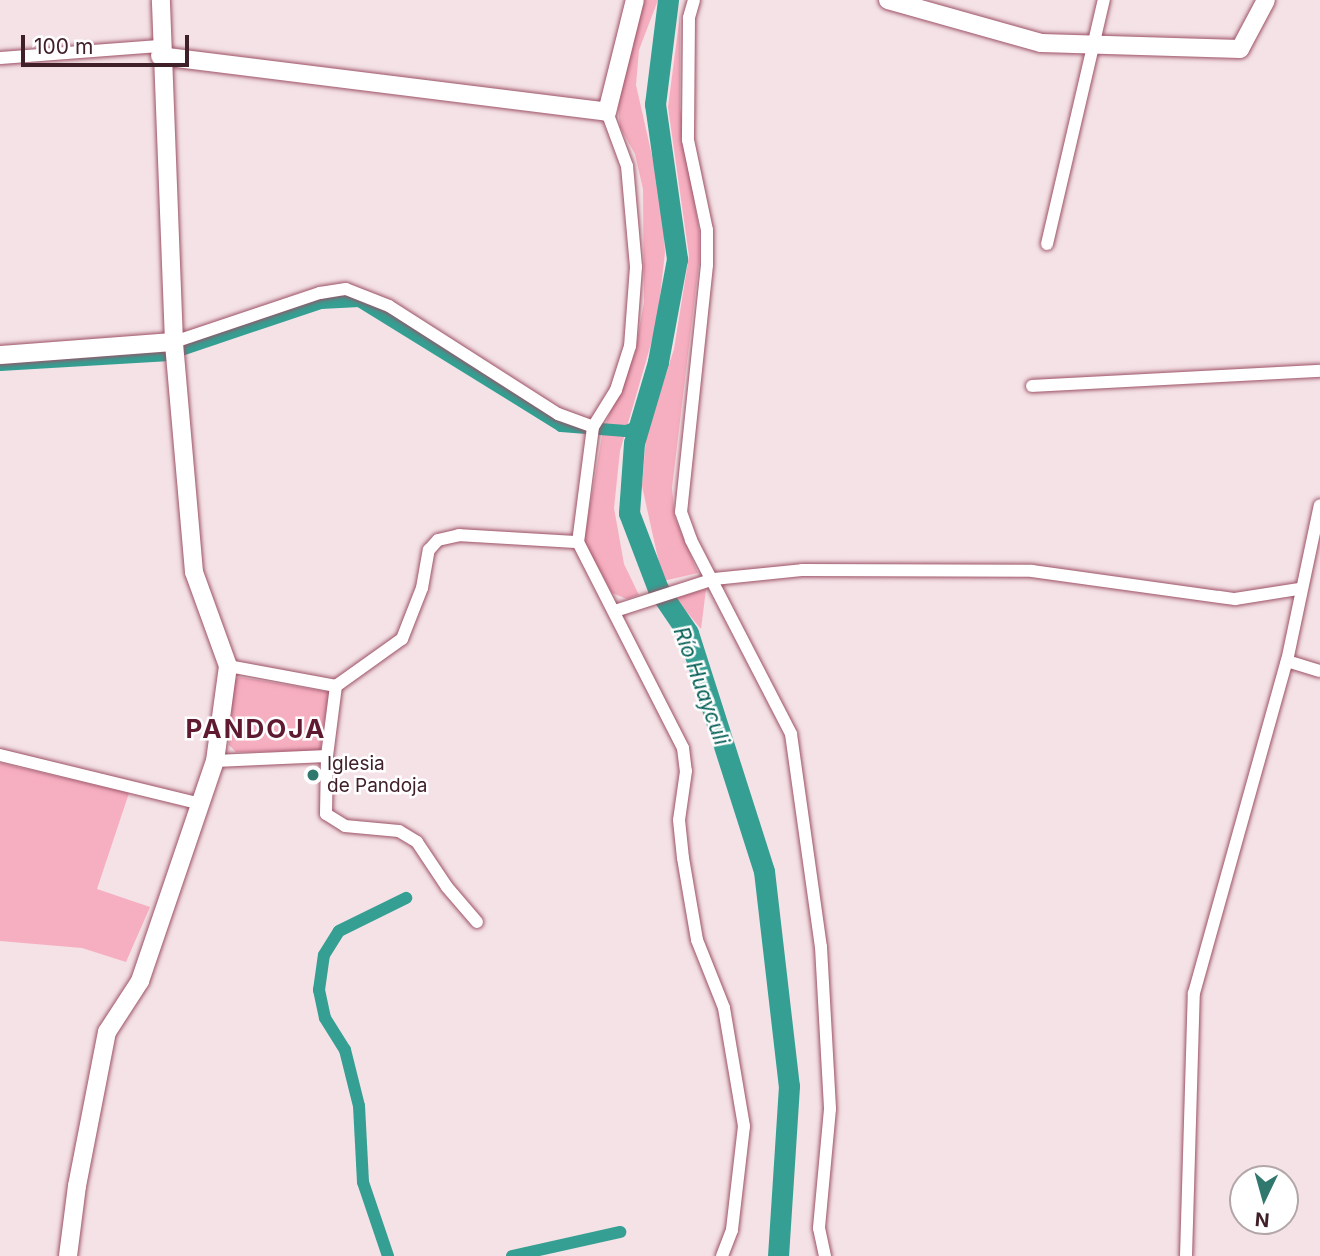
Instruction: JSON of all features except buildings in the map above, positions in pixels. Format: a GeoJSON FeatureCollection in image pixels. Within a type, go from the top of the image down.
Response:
{"type":"FeatureCollection","features":[{"type":"Feature","properties":{"kind":"street"},"geometry":{"type":"LineString","coordinates":[[68,1256],[77,1185],[107,1032],[140,981],[201,804],[215,761],[228,666],[194,572],[174,342],[160,51],[161,0]]}},
{"type":"Feature","properties":{"kind":"street"},"geometry":{"type":"LineString","coordinates":[[635,0],[607,112],[627,166],[636,267],[630,346],[616,390],[593,426],[578,542],[683,748],[687,771],[679,820],[683,858],[697,940],[724,1008],[744,1126],[732,1230],[722,1256]]}},
{"type":"Feature","properties":{"kind":"street"},"geometry":{"type":"LineString","coordinates":[[694,0],[689,18],[688,140],[707,230],[707,265],[681,512],[691,541],[714,579],[791,734],[821,947],[830,1109],[819,1228],[825,1256]]}},
{"type":"Feature","properties":{"kind":"street"},"geometry":{"type":"LineString","coordinates":[[888,0],[1041,43],[1240,49],[1266,0]]}},
{"type":"Feature","properties":{"kind":"street"},"geometry":{"type":"LineString","coordinates":[[1047,244],[1091,46],[1104,0]]}},
{"type":"Feature","properties":{"kind":"street"},"geometry":{"type":"LineString","coordinates":[[0,58],[160,51],[607,112]]}},
{"type":"Feature","properties":{"kind":"street"},"geometry":{"type":"LineString","coordinates":[[0,355],[174,342],[320,293],[346,289],[389,306],[558,415],[593,426]]}},
{"type":"Feature","properties":{"kind":"street"},"geometry":{"type":"LineString","coordinates":[[1032,386],[1320,371]]}},
{"type":"Feature","properties":{"kind":"street"},"geometry":{"type":"LineString","coordinates":[[1186,1256],[1194,993],[1287,661],[1299,589],[1320,505]]}},
{"type":"Feature","properties":{"kind":"street"},"geometry":{"type":"LineString","coordinates":[[477,922],[447,887],[417,842],[399,831],[345,826],[326,814],[327,756],[337,686],[402,639],[422,588],[429,550],[438,540],[459,535],[578,542]]}},
{"type":"Feature","properties":{"kind":"street"},"geometry":{"type":"LineString","coordinates":[[615,611],[675,589],[714,579],[802,570],[1020,570],[1216,598],[1299,589]]}},
{"type":"Feature","properties":{"kind":"street"},"geometry":{"type":"LineString","coordinates":[[1287,661],[1320,671]]}},
{"type":"Feature","properties":{"kind":"street"},"geometry":{"type":"LineString","coordinates":[[228,666],[337,686]]}},
{"type":"Feature","properties":{"kind":"street"},"geometry":{"type":"LineString","coordinates":[[0,755],[201,804]]}},
{"type":"Feature","properties":{"kind":"street"},"geometry":{"type":"LineString","coordinates":[[215,761],[327,756]]}},
{"type":"Feature","properties":{"kind":"shaded area"},"geometry":{"type":"Polygon","coordinates":[[[642,0],[658,0],[639,50],[636,85],[662,200],[665,253],[657,323],[620,451],[614,508],[624,564],[639,595],[627,599],[612,593],[584,541],[603,430],[635,353],[644,302],[643,189],[635,154],[620,127],[618,108],[642,0]]]}},
{"type":"Feature","properties":{"kind":"shaded area"},"geometry":{"type":"Polygon","coordinates":[[[680,15],[680,107],[699,231],[699,262],[672,488],[675,518],[698,573],[663,581],[642,486],[646,437],[674,349],[689,256],[668,107],[680,15]]]}},
{"type":"Feature","properties":{"kind":"shaded area"},"geometry":{"type":"Polygon","coordinates":[[[706,589],[701,629],[675,598],[706,589]]]}},
{"type":"Feature","properties":{"kind":"shaded area"},"geometry":{"type":"Polygon","coordinates":[[[240,677],[329,692],[320,751],[236,752],[229,745],[234,680],[240,677]]]}},
{"type":"Feature","properties":{"kind":"shaded area"},"geometry":{"type":"Polygon","coordinates":[[[0,763],[129,793],[97,889],[150,907],[126,962],[82,948],[0,941],[0,763]]]}},
{"type":"Feature","properties":{"kind":"waterway","name":"Río Huayculi"},"geometry":{"type":"LineString","coordinates":[[668,0],[655,104],[677,259],[658,362],[634,443],[629,513],[658,589],[688,633],[764,871],[789,1086],[778,1256]]}},
{"type":"Feature","properties":{"kind":"waterway"},"geometry":{"type":"LineString","coordinates":[[184,349],[321,303],[359,301],[561,426],[626,431],[639,426]]}},
{"type":"Feature","properties":{"kind":"waterway"},"geometry":{"type":"LineString","coordinates":[[0,365],[166,355]]}},
{"type":"Feature","properties":{"kind":"waterway"},"geometry":{"type":"LineString","coordinates":[[388,1256],[363,1182],[359,1106],[345,1050],[325,1018],[319,990],[324,955],[339,931],[406,898]]}},
{"type":"Feature","properties":{"kind":"waterway"},"geometry":{"type":"LineString","coordinates":[[512,1256],[620,1232]]}},
{"type":"Feature","properties":{"kind":"place","name":"Iglesia de Pandoja"},"geometry":{"type":"Point","coordinates":[313,775]}},
{"type":"Feature","properties":{"kind":"district","name":"PANDOJA"},"geometry":{"type":"Point","coordinates":[256,729]}}]}
